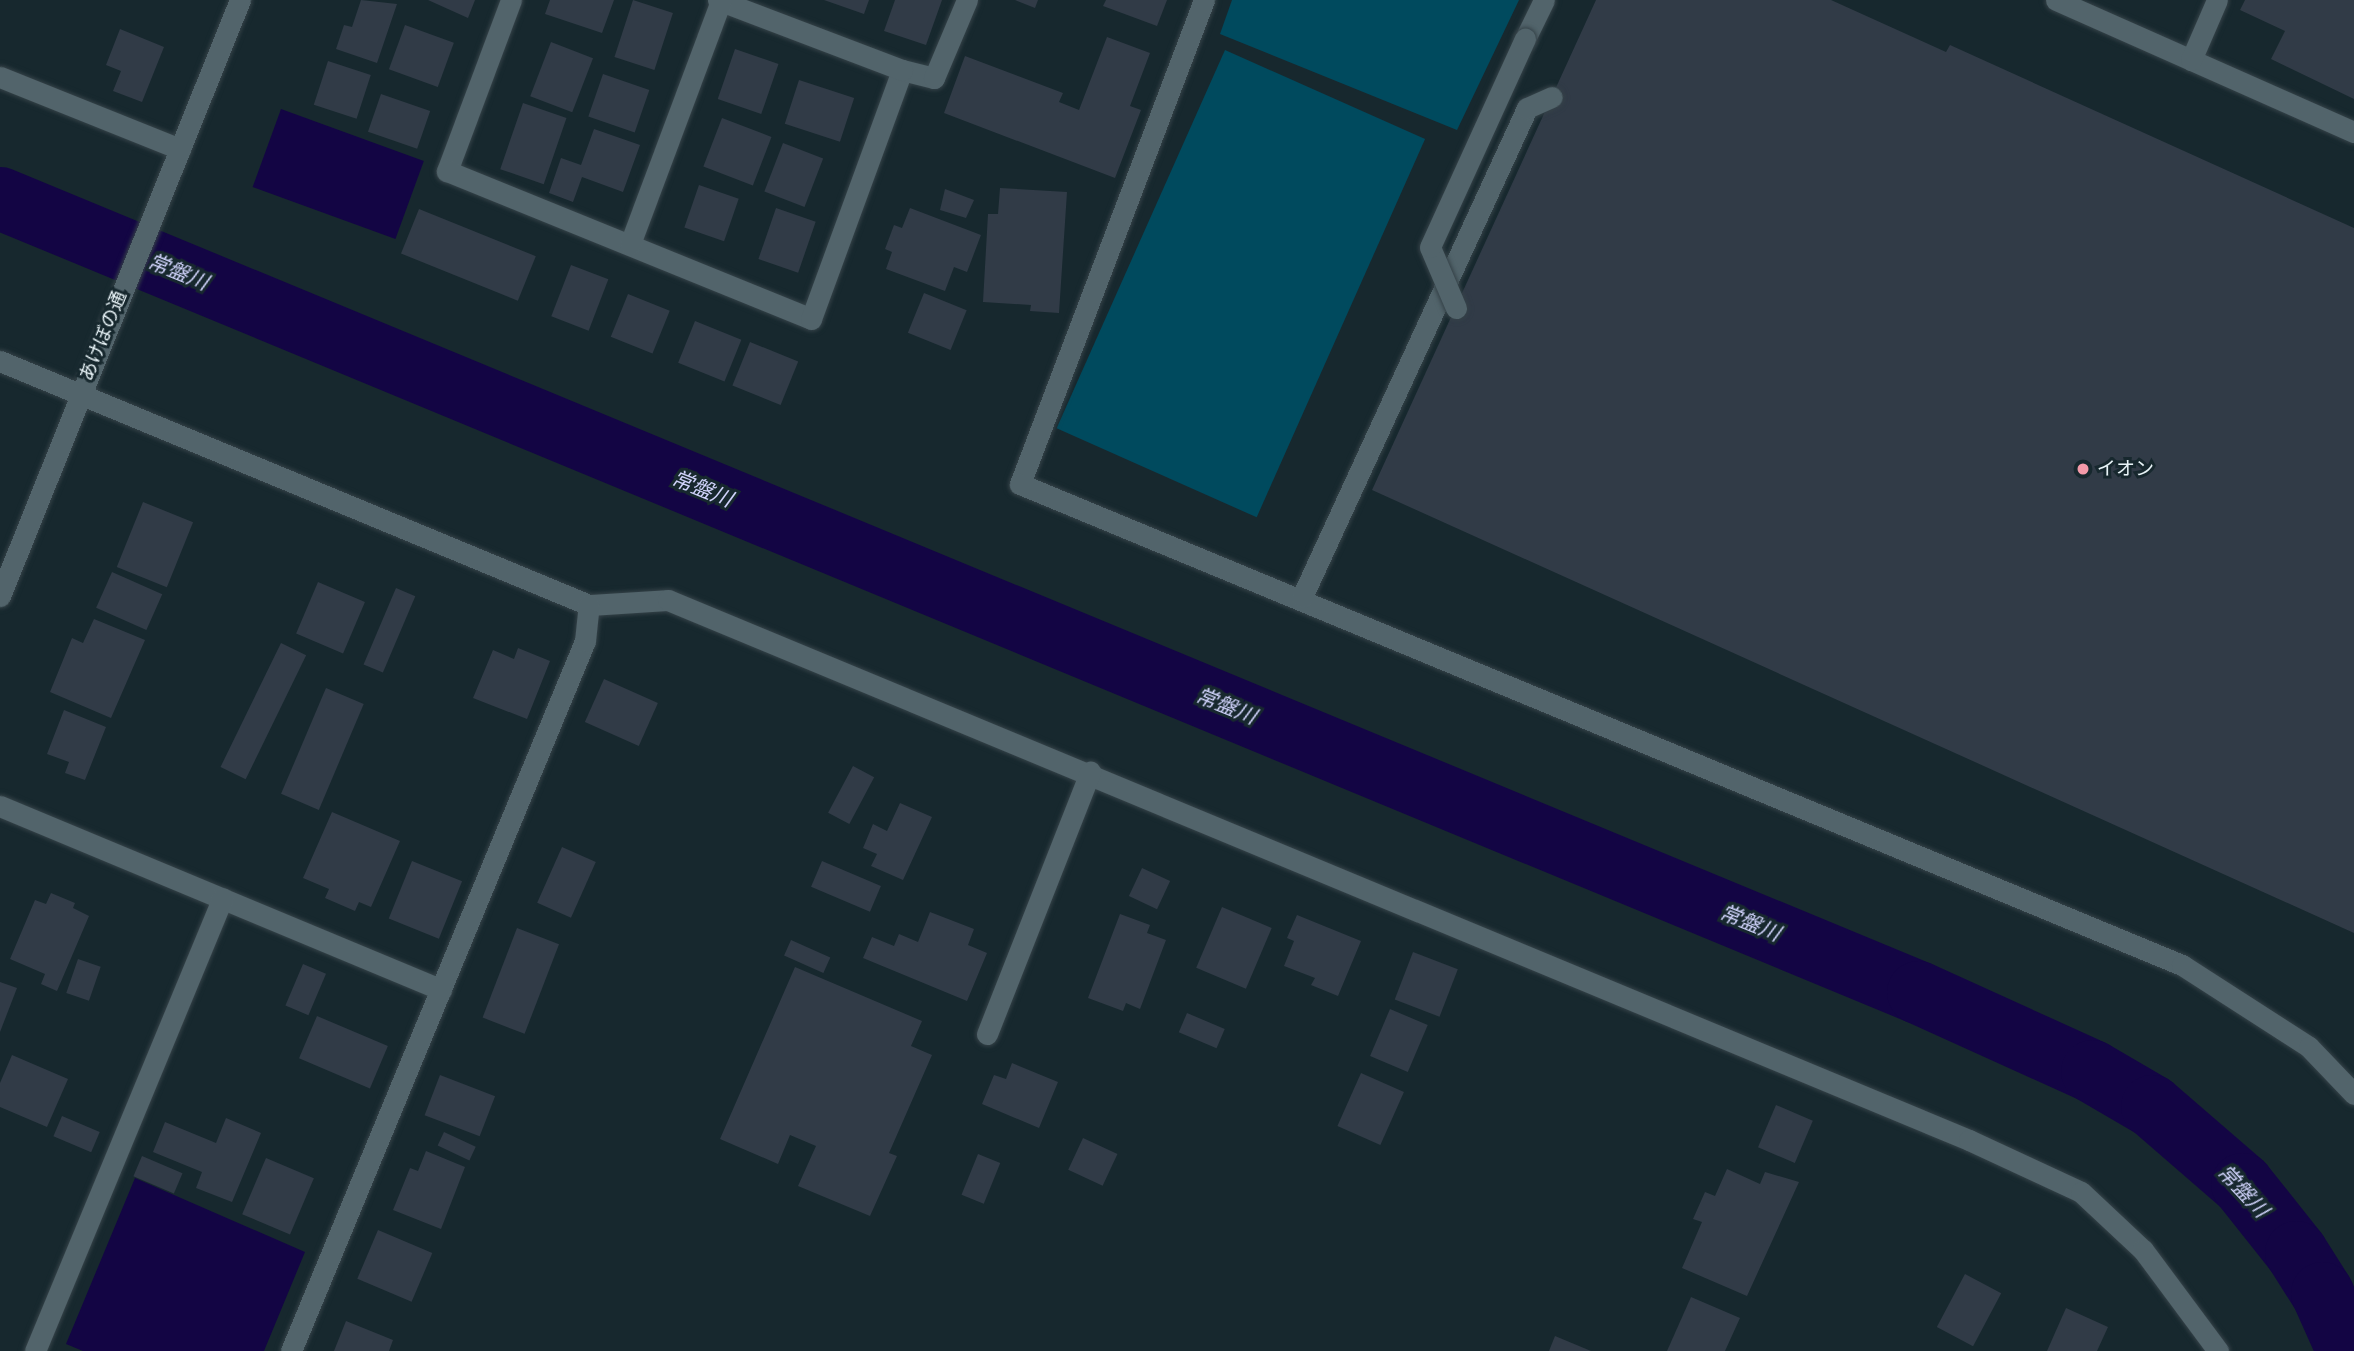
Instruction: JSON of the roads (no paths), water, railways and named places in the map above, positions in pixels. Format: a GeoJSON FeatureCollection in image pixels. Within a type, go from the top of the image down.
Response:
{"type":"FeatureCollection","features":[{"type":"Feature","properties":{"kind":"street","name":"あけぼの通"},"geometry":{"type":"LineString","coordinates":[[0,596],[165,179],[180,149],[240,0]]}},
{"type":"Feature","properties":{"kind":"street"},"geometry":{"type":"LineString","coordinates":[[512,0],[447,171],[811,318],[902,69]]}},
{"type":"Feature","properties":{"kind":"street"},"geometry":{"type":"LineString","coordinates":[[630,244],[720,1],[902,69],[934,78],[967,0]]}},
{"type":"Feature","properties":{"kind":"street"},"geometry":{"type":"LineString","coordinates":[[1204,0],[1020,484],[1301,597],[2182,965],[2309,1047],[2354,1094]]}},
{"type":"Feature","properties":{"kind":"street"},"geometry":{"type":"LineString","coordinates":[[1456,308],[1430,247],[1544,0]]}},
{"type":"Feature","properties":{"kind":"street"},"geometry":{"type":"LineString","coordinates":[[2056,0],[2354,132]]}},
{"type":"Feature","properties":{"kind":"street"},"geometry":{"type":"LineString","coordinates":[[2191,60],[2217,0]]}},
{"type":"Feature","properties":{"kind":"street"},"geometry":{"type":"LineString","coordinates":[[0,77],[180,149]]}},
{"type":"Feature","properties":{"kind":"street"},"geometry":{"type":"LineString","coordinates":[[1301,597],[1527,108],[1552,97]]}},
{"type":"Feature","properties":{"kind":"street"},"geometry":{"type":"LineString","coordinates":[[0,361],[589,605],[668,600],[1090,772],[1969,1140],[2081,1192],[2143,1250],[2218,1351]]}},
{"type":"Feature","properties":{"kind":"street"},"geometry":{"type":"LineString","coordinates":[[291,1351],[584,641],[589,605]]}},
{"type":"Feature","properties":{"kind":"street"},"geometry":{"type":"LineString","coordinates":[[987,1034],[1090,772]]}},
{"type":"Feature","properties":{"kind":"street"},"geometry":{"type":"LineString","coordinates":[[0,806],[441,990]]}},
{"type":"Feature","properties":{"kind":"street"},"geometry":{"type":"LineString","coordinates":[[35,1351],[223,898]]}},
{"type":"Feature","properties":{"kind":"waterway","name":"常盤川"},"geometry":{"type":"LineString","coordinates":[[0,198],[1918,992],[2092,1071],[2152,1106],[2242,1184],[2296,1252],[2322,1293],[2348,1351]]}},
{"type":"Feature","properties":{"kind":"place","name":"イオン"},"geometry":{"type":"Point","coordinates":[2083,469]}}]}
